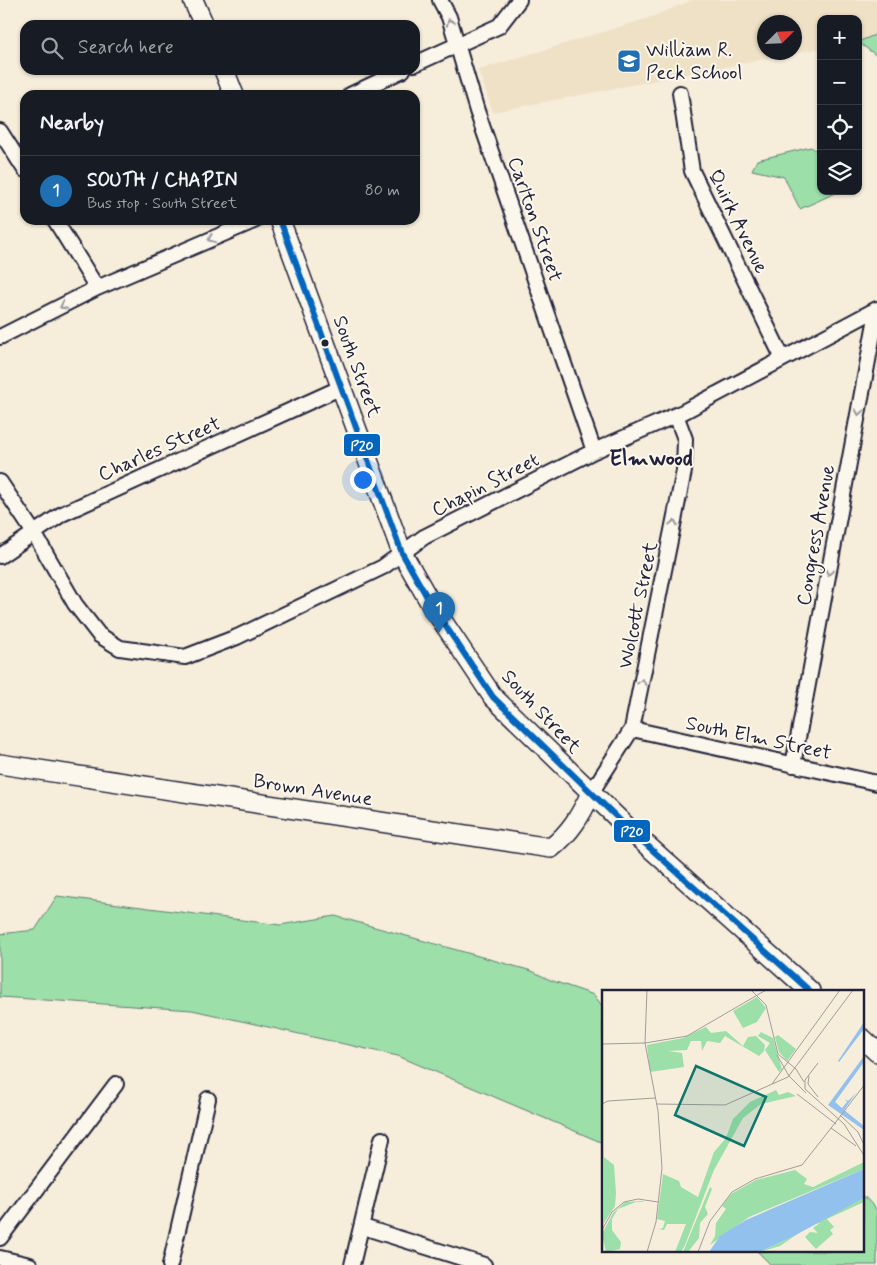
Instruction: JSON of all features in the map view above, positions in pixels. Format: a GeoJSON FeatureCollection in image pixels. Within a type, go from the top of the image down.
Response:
{"type":"FeatureCollection","features":[{"type":"Feature","properties":{"kind":"main road"},"geometry":{"type":"LineString","coordinates":[[193,0],[202,20]]}},
{"type":"Feature","properties":{"kind":"main road"},"geometry":{"type":"LineString","coordinates":[[226,75],[232,90]]}},
{"type":"Feature","properties":{"kind":"main road","name":"South Street"},"geometry":{"type":"LineString","coordinates":[[282,225],[402,553],[431,604],[493,697],[591,793],[809,990]]}},
{"type":"Feature","properties":{"kind":"main road","name":"Brown Avenue"},"geometry":{"type":"LineString","coordinates":[[0,764],[550,848],[564,838],[581,814],[591,793]]}},
{"type":"Feature","properties":{"kind":"main road"},"geometry":{"type":"LineString","coordinates":[[864,1040],[877,1052]]}},
{"type":"Feature","properties":{"kind":"street","name":"Carlton Street"},"geometry":{"type":"LineString","coordinates":[[440,0],[458,44],[477,111],[594,451]]}},
{"type":"Feature","properties":{"kind":"street"},"geometry":{"type":"LineString","coordinates":[[420,62],[499,26],[519,0]]}},
{"type":"Feature","properties":{"kind":"street"},"geometry":{"type":"LineString","coordinates":[[361,90],[392,75]]}},
{"type":"Feature","properties":{"kind":"street","name":"Quirk Avenue"},"geometry":{"type":"LineString","coordinates":[[680,93],[692,171],[783,359]]}},
{"type":"Feature","properties":{"kind":"street"},"geometry":{"type":"LineString","coordinates":[[0,131],[20,162]]}},
{"type":"Feature","properties":{"kind":"street"},"geometry":{"type":"LineString","coordinates":[[59,225],[97,288]]}},
{"type":"Feature","properties":{"kind":"street"},"geometry":{"type":"LineString","coordinates":[[0,337],[97,288],[244,225]]}},
{"type":"Feature","properties":{"kind":"street","name":"Chapin Street"},"geometry":{"type":"LineString","coordinates":[[34,532],[75,604],[106,641],[120,648],[162,655],[185,657],[198,654],[383,567],[424,537],[594,451],[676,415],[877,311]]}},
{"type":"Feature","properties":{"kind":"street","name":"Congress Avenue"},"geometry":{"type":"LineString","coordinates":[[793,765],[877,311]]}},
{"type":"Feature","properties":{"kind":"street","name":"Charles Street"},"geometry":{"type":"LineString","coordinates":[[0,556],[62,514],[342,387]]}},
{"type":"Feature","properties":{"kind":"street","name":"Wolcott Street"},"geometry":{"type":"LineString","coordinates":[[591,793],[632,729],[684,471],[685,439],[676,415]]}},
{"type":"Feature","properties":{"kind":"street"},"geometry":{"type":"LineString","coordinates":[[0,482],[34,532]]}},
{"type":"Feature","properties":{"kind":"street","name":"South Elm Street"},"geometry":{"type":"LineString","coordinates":[[632,729],[877,783]]}},
{"type":"Feature","properties":{"kind":"street"},"geometry":{"type":"LineString","coordinates":[[0,1238],[116,1084]]}},
{"type":"Feature","properties":{"kind":"street"},"geometry":{"type":"LineString","coordinates":[[170,1265],[208,1099]]}},
{"type":"Feature","properties":{"kind":"street"},"geometry":{"type":"LineString","coordinates":[[352,1265],[363,1227],[382,1139]]}},
{"type":"Feature","properties":{"kind":"street"},"geometry":{"type":"LineString","coordinates":[[363,1227],[484,1265]]}},
{"type":"Feature","properties":{"kind":"street"},"geometry":{"type":"LineString","coordinates":[[0,1258],[30,1265]]}},
{"type":"Feature","properties":{"kind":"shaded area","name":"William R. Peck School"},"geometry":{"type":"Polygon","coordinates":[[[693,0],[877,0],[877,37],[862,39],[862,15],[817,15],[817,49],[802,52],[802,15],[757,15],[757,60],[760,60],[493,112],[478,70],[646,19],[693,0]]]}},
{"type":"Feature","properties":{"kind":"green space"},"geometry":{"type":"Polygon","coordinates":[[[877,34],[877,56],[862,45],[862,40],[877,34]]]}},
{"type":"Feature","properties":{"kind":"green space"},"geometry":{"type":"Polygon","coordinates":[[[811,147],[817,151],[817,195],[831,195],[800,209],[784,177],[752,170],[757,160],[811,147]]]}},
{"type":"Feature","properties":{"kind":"green space"},"geometry":{"type":"Polygon","coordinates":[[[57,896],[280,925],[335,916],[532,971],[550,980],[594,995],[602,1006],[602,1143],[398,1056],[192,1010],[0,997],[0,934],[35,930],[57,896]]]}},
{"type":"Feature","properties":{"kind":"green space"},"geometry":{"type":"Polygon","coordinates":[[[864,1196],[877,1210],[877,1265],[771,1265],[758,1252],[864,1252],[864,1196]]]}},
{"type":"Feature","properties":{"kind":"transit line","name":"P20"},"geometry":{"type":"LineString","coordinates":[[282,225],[402,553],[431,604],[493,697],[631,831],[809,990]]}},
{"type":"Feature","properties":{"kind":"place","name":"William R. Peck School"},"geometry":{"type":"Point","coordinates":[629,61]}},
{"type":"Feature","properties":{"kind":"place","name":"SOUTH / CHAPIN"},"geometry":{"type":"Point","coordinates":[439,633]}},
{"type":"Feature","properties":{"kind":"district","name":"Elmwood"},"geometry":{"type":"Point","coordinates":[651,457]}}]}
